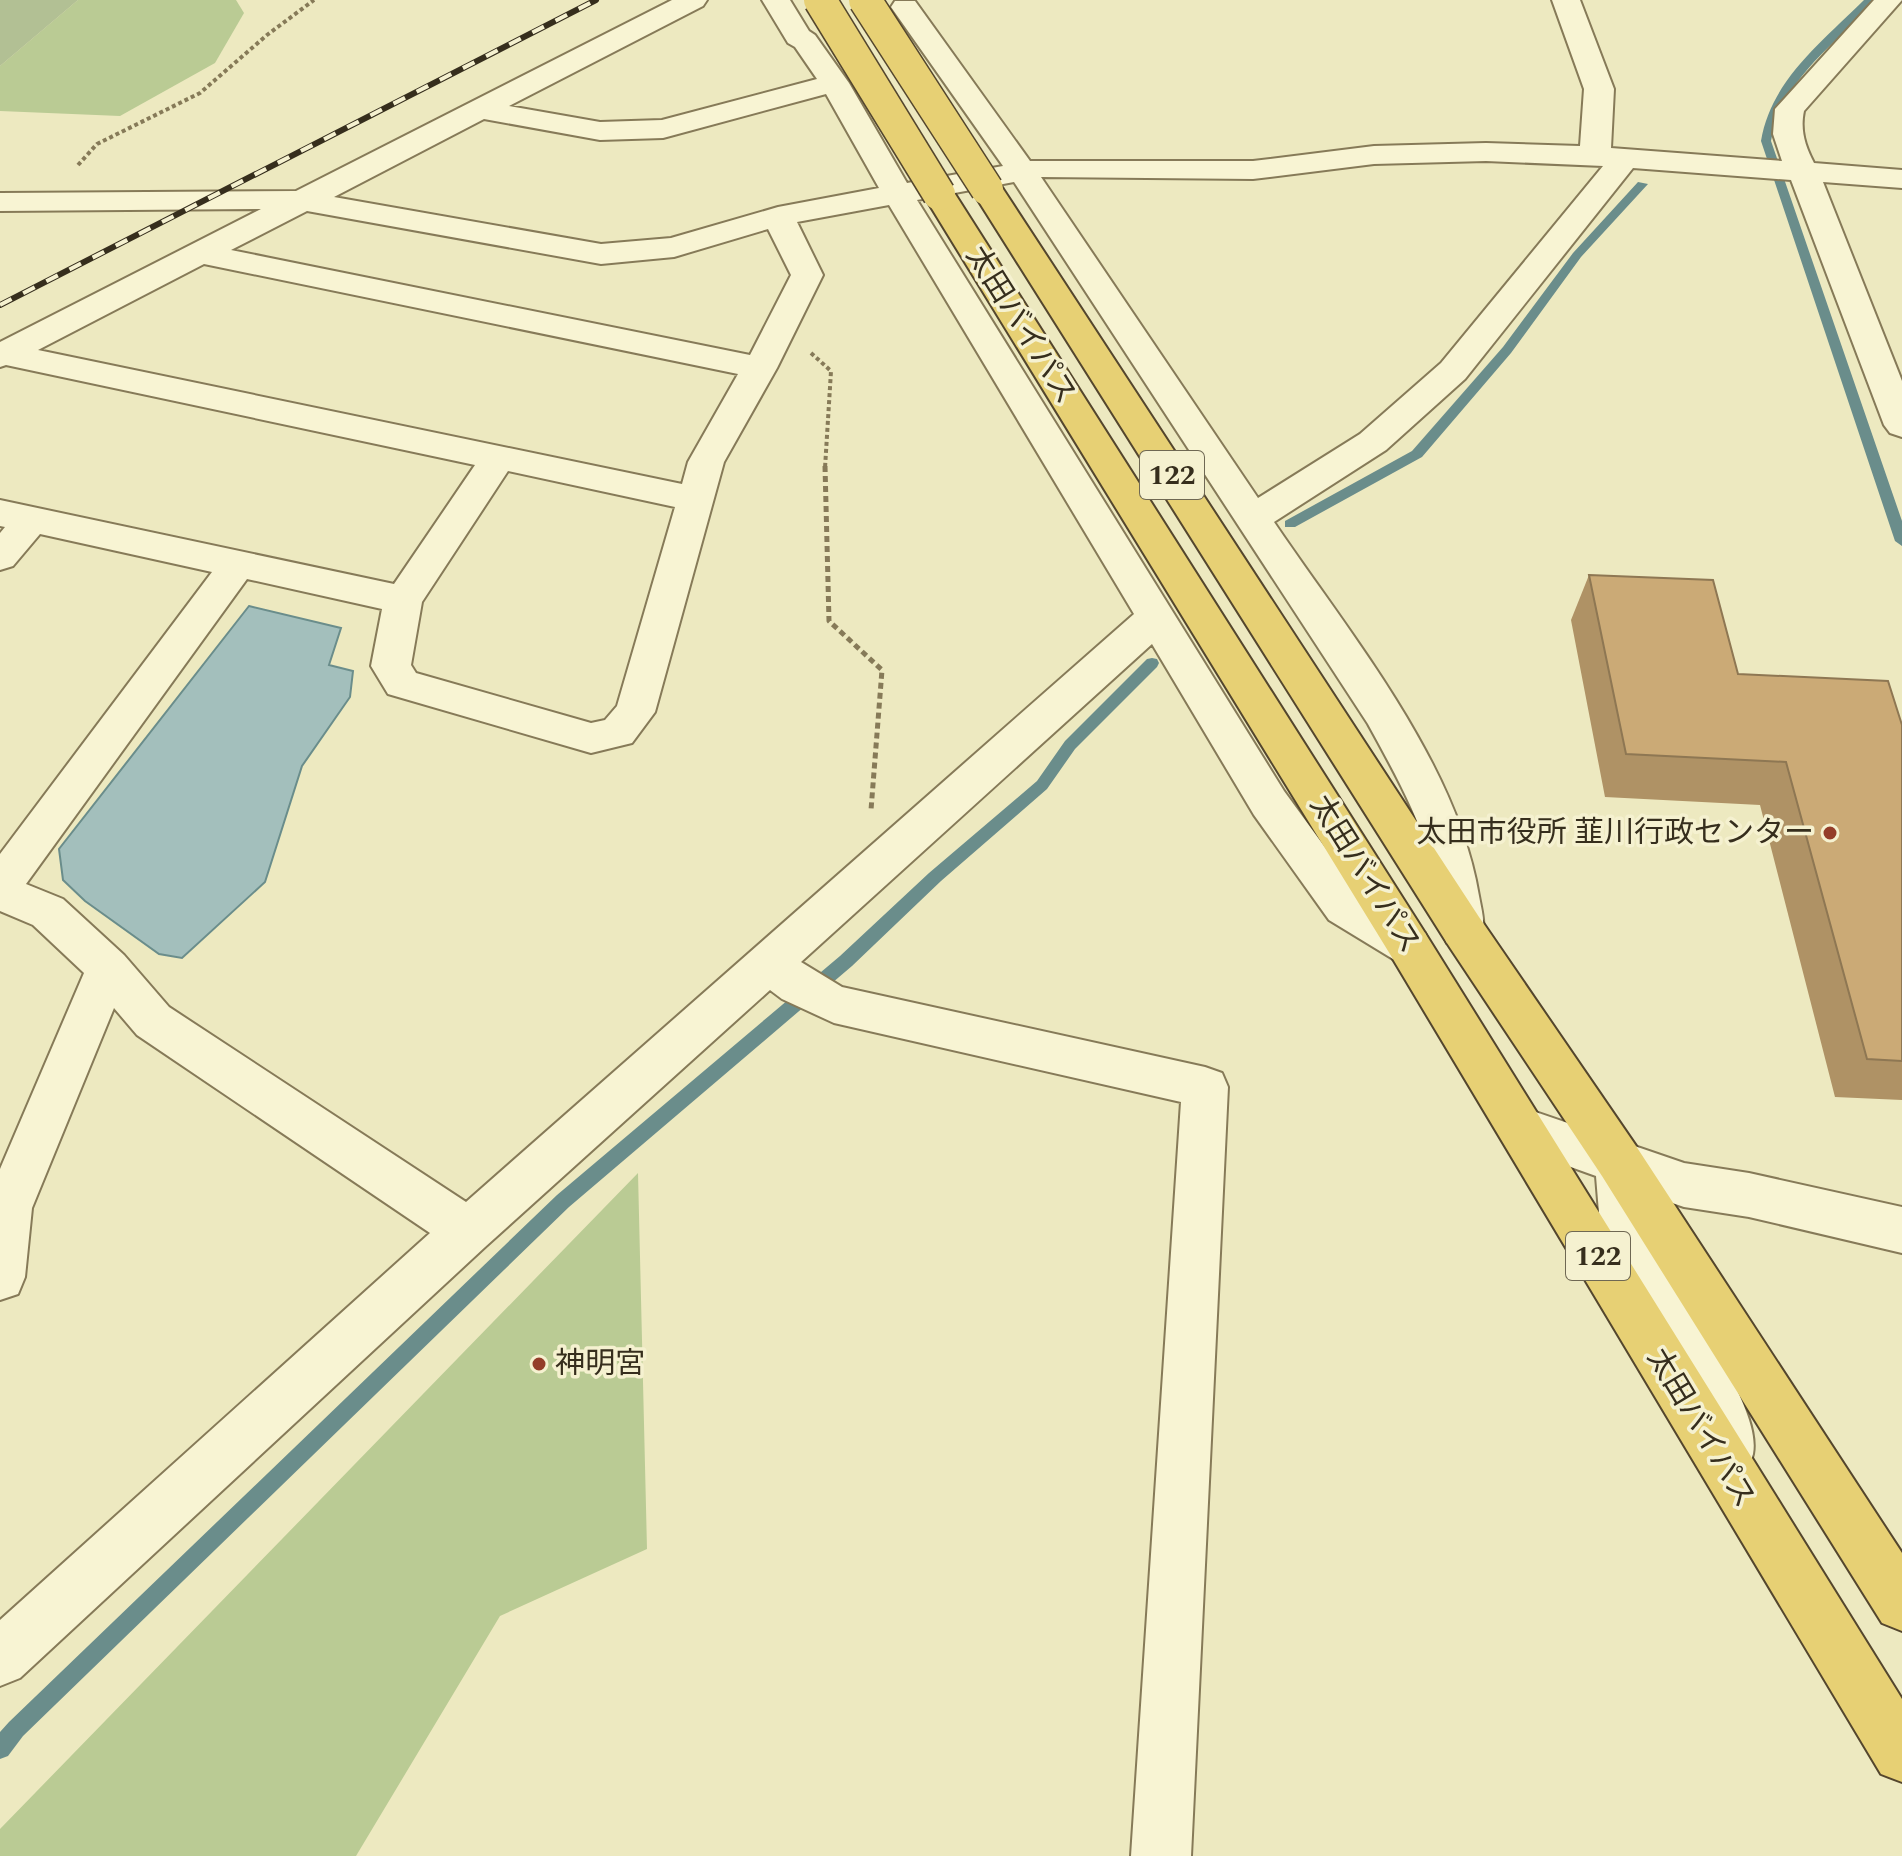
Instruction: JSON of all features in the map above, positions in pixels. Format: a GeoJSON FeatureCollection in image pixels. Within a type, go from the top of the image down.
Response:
{"type":"FeatureCollection","features":[{"type":"Feature","properties":{"kind":"highway","name":"太田バイパス"},"geometry":{"type":"LineString","coordinates":[[820,0],[1409,946],[1902,1753]]}},
{"type":"Feature","properties":{"kind":"highway","name":"太田バイパス"},"geometry":{"type":"LineString","coordinates":[[865,0],[1463,930],[1619,1161],[1902,1603]]}},
{"type":"Feature","properties":{"kind":"street"},"geometry":{"type":"LineString","coordinates":[[2,355],[693,0]]}},
{"type":"Feature","properties":{"kind":"street"},"geometry":{"type":"LineString","coordinates":[[776,0],[798,37],[805,41],[834,83],[897,193],[1269,803],[1344,907],[1409,946]]}},
{"type":"Feature","properties":{"kind":"street"},"geometry":{"type":"LineString","coordinates":[[1253,518],[1373,442],[1453,371],[1610,157],[1599,89],[1566,0]]}},
{"type":"Feature","properties":{"kind":"street"},"geometry":{"type":"LineString","coordinates":[[1889,0],[1790,109],[1785,123],[1795,158],[1803,171],[1899,413]]}},
{"type":"Feature","properties":{"kind":"street"},"geometry":{"type":"LineString","coordinates":[[905,7],[1021,170],[1382,713],[1429,796],[1452,861],[1463,930]]}},
{"type":"Feature","properties":{"kind":"street"},"geometry":{"type":"LineString","coordinates":[[481,110],[600,131],[663,129],[834,83]]}},
{"type":"Feature","properties":{"kind":"street"},"geometry":{"type":"LineString","coordinates":[[0,202],[305,201],[601,254],[674,247],[778,216],[1021,170],[1253,170],[1374,155],[1486,152],[1610,157],[1902,179]]}},
{"type":"Feature","properties":{"kind":"street"},"geometry":{"type":"LineString","coordinates":[[499,457],[403,600],[391,666],[402,684],[591,738],[618,732],[635,712],[706,462],[767,355],[807,275],[778,216]]}},
{"type":"Feature","properties":{"kind":"street"},"geometry":{"type":"LineString","coordinates":[[201,254],[767,355]]}},
{"type":"Feature","properties":{"kind":"street"},"geometry":{"type":"LineString","coordinates":[[2,355],[696,499]]}},
{"type":"Feature","properties":{"kind":"street"},"geometry":{"type":"LineString","coordinates":[[0,557],[16,516],[403,600]]}},
{"type":"Feature","properties":{"kind":"street"},"geometry":{"type":"LineString","coordinates":[[237,565],[0,889],[48,912],[108,968],[153,1021],[468,1231]]}},
{"type":"Feature","properties":{"kind":"street"},"geometry":{"type":"LineString","coordinates":[[0,1658],[468,1231],[1115,656],[1156,616]]}},
{"type":"Feature","properties":{"kind":"street"},"geometry":{"type":"LineString","coordinates":[[769,963],[798,986],[834,1004],[1205,1087],[1161,1856]]}},
{"type":"Feature","properties":{"kind":"street"},"geometry":{"type":"LineString","coordinates":[[0,1277],[8,1208],[108,968]]}},
{"type":"Feature","properties":{"kind":"street"},"geometry":{"type":"LineString","coordinates":[[1521,1128],[1684,1185],[1749,1195],[1902,1230]]}},
{"type":"Feature","properties":{"kind":"street"},"geometry":{"type":"LineString","coordinates":[[1619,1161],[1627,1249],[1640,1277],[1709,1386],[1725,1432],[1730,1475]]}},
{"type":"Feature","properties":{"kind":"path"},"geometry":{"type":"LineString","coordinates":[[45,201],[97,144],[200,93],[267,35],[314,0]]}},
{"type":"Feature","properties":{"kind":"path"},"geometry":{"type":"LineString","coordinates":[[767,355],[801,343],[831,371],[824,444],[829,621],[882,670],[865,878]]}},
{"type":"Feature","properties":{"kind":"green space"},"geometry":{"type":"Polygon","coordinates":[[[0,0],[78,0],[0,66],[0,0]]]}},
{"type":"Feature","properties":{"kind":"green space"},"geometry":{"type":"Polygon","coordinates":[[[78,0],[236,0],[244,13],[215,63],[120,116],[0,111],[0,66],[78,0]]]}},
{"type":"Feature","properties":{"kind":"green space","name":"神明宮"},"geometry":{"type":"Polygon","coordinates":[[[638,1173],[647,1549],[500,1616],[356,1856],[0,1856],[0,1829],[638,1173]]]}},
{"type":"Feature","properties":{"kind":"water"},"geometry":{"type":"Polygon","coordinates":[[[249,606],[341,628],[329,665],[353,671],[350,697],[302,766],[265,882],[182,958],[159,954],[85,901],[63,880],[59,849],[249,606]]]}},
{"type":"Feature","properties":{"kind":"building","name":"太田市役所 韮川行政センター"},"geometry":{"type":"Polygon","coordinates":[[[1589,575],[1713,580],[1738,674],[1888,681],[1902,725],[1902,1061],[1867,1059],[1786,762],[1626,754],[1589,575]]]}},
{"type":"Feature","properties":{"kind":"waterway"},"geometry":{"type":"LineString","coordinates":[[1870,0],[1790,83],[1769,121],[1766,141],[1902,541]]}},
{"type":"Feature","properties":{"kind":"waterway"},"geometry":{"type":"LineString","coordinates":[[1290,524],[1417,454],[1507,350],[1577,255],[1642,184]]}},
{"type":"Feature","properties":{"kind":"waterway"},"geometry":{"type":"LineString","coordinates":[[0,1748],[16,1729],[563,1201],[846,961],[935,877],[1042,785],[1070,745],[1152,663]]}},
{"type":"Feature","properties":{"kind":"railway"},"geometry":{"type":"LineString","coordinates":[[0,305],[596,0]]}},
{"type":"Feature","properties":{"kind":"place","name":"太田市役所 韮川行政センター"},"geometry":{"type":"Point","coordinates":[1830,833]}},
{"type":"Feature","properties":{"kind":"place","name":"神明宮"},"geometry":{"type":"Point","coordinates":[539,1364]}}]}
